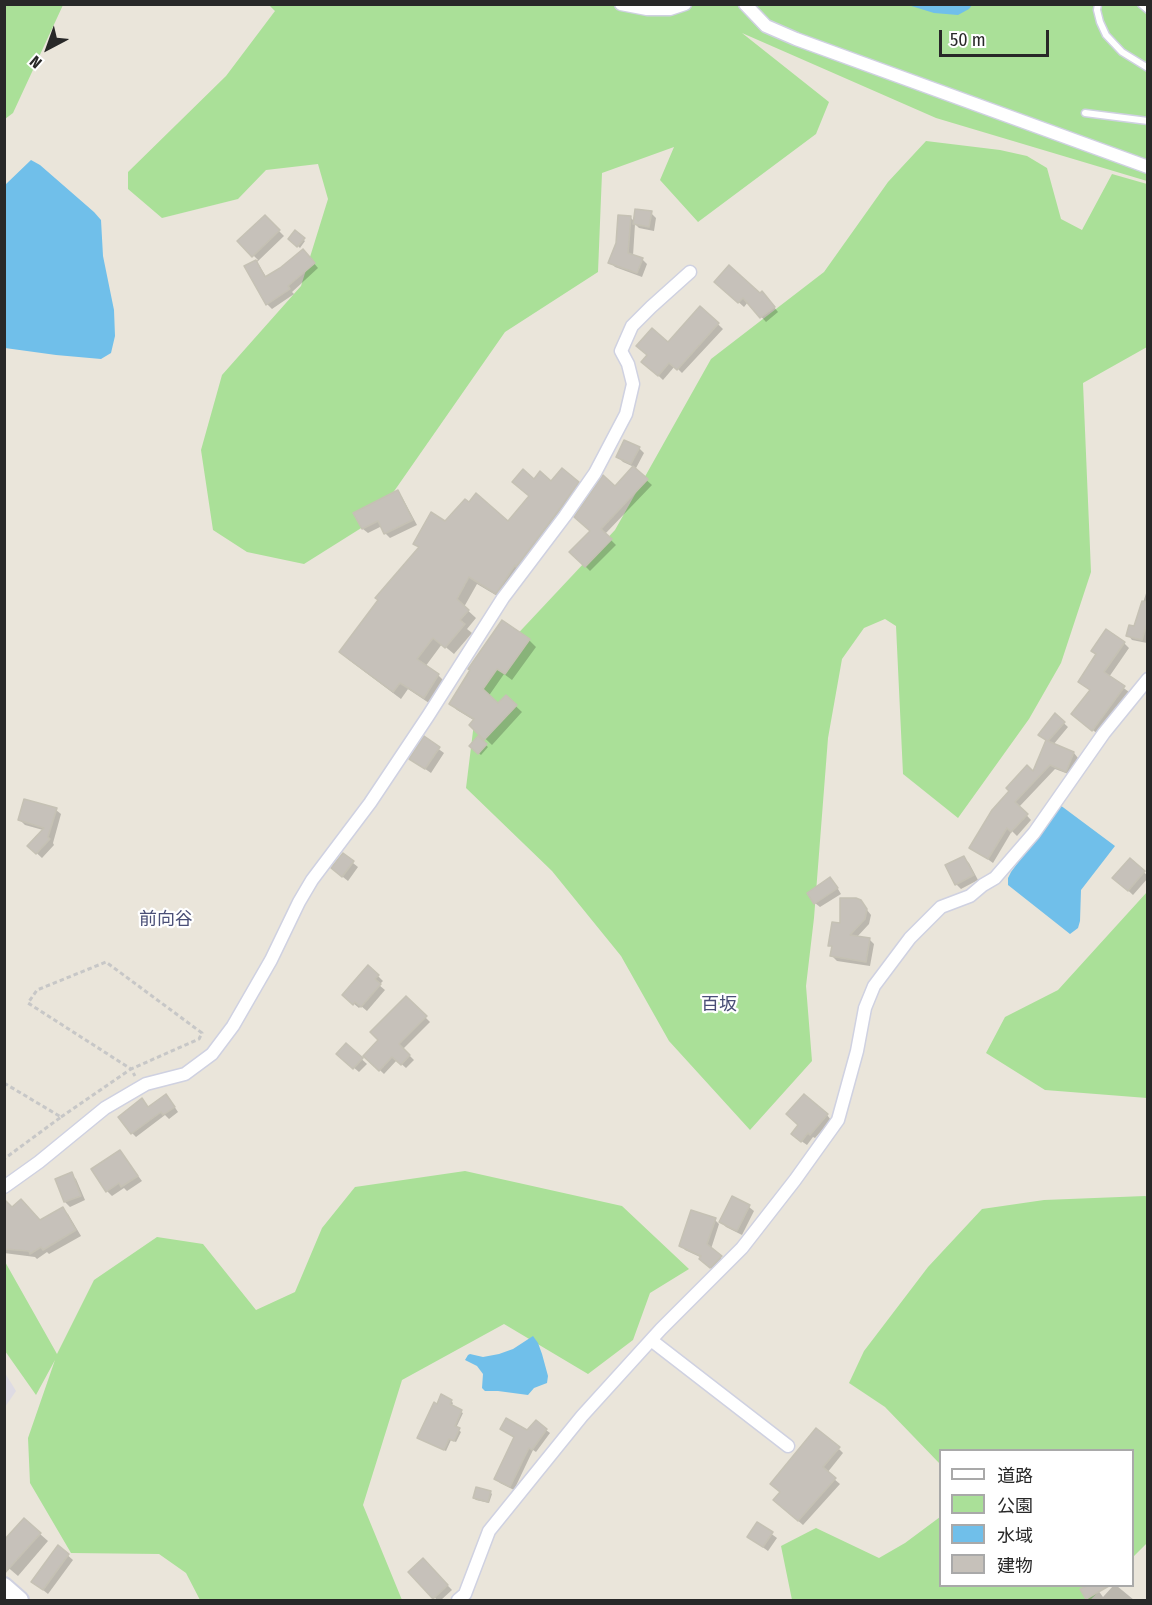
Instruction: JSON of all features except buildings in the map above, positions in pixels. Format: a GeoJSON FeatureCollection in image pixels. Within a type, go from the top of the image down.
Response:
{"type":"FeatureCollection","features":[{"type":"Feature","properties":{"kind":"street"},"geometry":{"type":"LineString","coordinates":[[621,4],[647,9],[679,6]]}},
{"type":"Feature","properties":{"kind":"street"},"geometry":{"type":"LineString","coordinates":[[745,4],[766,26],[796,39],[1148,167]]}},
{"type":"Feature","properties":{"kind":"street"},"geometry":{"type":"LineString","coordinates":[[4,1187],[39,1162],[105,1108],[146,1084],[185,1074],[212,1054],[233,1026],[271,960],[312,880],[370,803],[503,598],[595,473],[626,414],[633,384],[628,364],[621,351],[632,326],[690,272]]}},
{"type":"Feature","properties":{"kind":"street"},"geometry":{"type":"LineString","coordinates":[[458,1600],[465,1594],[489,1531],[582,1416],[651,1340],[742,1248],[838,1120],[857,1051],[865,1008],[874,986],[910,938],[941,907],[970,896],[995,878],[1034,833],[1104,734],[1148,679]]}},
{"type":"Feature","properties":{"kind":"street"},"geometry":{"type":"LineString","coordinates":[[651,1340],[788,1446]]}},
{"type":"Feature","properties":{"kind":"street"},"geometry":{"type":"LineString","coordinates":[[4,1586],[20,1600]]}},
{"type":"Feature","properties":{"kind":"lane"},"geometry":{"type":"LineString","coordinates":[[1098,4],[1100,22],[1106,35],[1122,52],[1148,68]]}},
{"type":"Feature","properties":{"kind":"lane"},"geometry":{"type":"LineString","coordinates":[[1141,4],[1148,10]]}},
{"type":"Feature","properties":{"kind":"lane"},"geometry":{"type":"LineString","coordinates":[[1085,113],[1148,121]]}},
{"type":"Feature","properties":{"kind":"path"},"geometry":{"type":"LineString","coordinates":[[4,1159],[131,1069],[199,1038],[202,1033],[106,962],[37,990],[28,1003],[131,1069]]}},
{"type":"Feature","properties":{"kind":"path"},"geometry":{"type":"LineString","coordinates":[[4,1083],[61,1117]]}},
{"type":"Feature","properties":{"kind":"shaded area"},"geometry":{"type":"Polygon","coordinates":[[[5,1373],[16,1391],[5,1407],[5,1373]]]}},
{"type":"Feature","properties":{"kind":"green space"},"geometry":{"type":"Polygon","coordinates":[[[5,4],[63,5],[13,113],[5,119],[5,4]]]}},
{"type":"Feature","properties":{"kind":"green space"},"geometry":{"type":"Polygon","coordinates":[[[269,5],[1147,5],[1147,181],[936,118],[742,33],[829,102],[816,134],[698,222],[660,180],[674,147],[602,173],[598,272],[505,332],[374,520],[304,564],[247,552],[213,530],[201,450],[222,375],[301,286],[328,199],[318,164],[266,170],[238,199],[162,218],[128,189],[128,172],[226,76],[275,11],[269,5]]]}},
{"type":"Feature","properties":{"kind":"green space"},"geometry":{"type":"Polygon","coordinates":[[[926,141],[1000,150],[1027,156],[1047,168],[1061,219],[1082,230],[1112,174],[1147,184],[1147,347],[1083,383],[1091,572],[1061,663],[1029,719],[958,818],[903,774],[896,626],[885,619],[864,628],[842,659],[828,738],[814,918],[806,986],[812,1061],[750,1130],[669,1041],[621,956],[552,871],[466,788],[480,674],[615,530],[711,359],[824,272],[888,182],[926,141]]]}},
{"type":"Feature","properties":{"kind":"green space"},"geometry":{"type":"Polygon","coordinates":[[[1147,892],[1147,1098],[1045,1090],[986,1053],[1005,1017],[1058,990],[1147,892]]]}},
{"type":"Feature","properties":{"kind":"green space"},"geometry":{"type":"Polygon","coordinates":[[[465,1171],[622,1206],[689,1269],[650,1293],[633,1340],[588,1374],[504,1324],[402,1380],[363,1505],[402,1600],[200,1600],[186,1573],[159,1554],[71,1553],[30,1483],[28,1438],[55,1360],[36,1395],[5,1351],[4,1260],[57,1354],[94,1280],[157,1237],[203,1244],[256,1310],[295,1292],[322,1228],[355,1187],[465,1171]]]}},
{"type":"Feature","properties":{"kind":"green space"},"geometry":{"type":"Polygon","coordinates":[[[1148,1197],[1148,1542],[1134,1556],[1134,1449],[939,1449],[939,1463],[885,1407],[849,1383],[864,1351],[928,1267],[982,1209],[1044,1200],[1148,1197]]]}},
{"type":"Feature","properties":{"kind":"green space"},"geometry":{"type":"Polygon","coordinates":[[[939,1518],[939,1587],[1104,1587],[1090,1600],[792,1600],[781,1546],[816,1528],[879,1558],[905,1543],[939,1518]]]}},
{"type":"Feature","properties":{"kind":"water"},"geometry":{"type":"Polygon","coordinates":[[[908,5],[972,5],[958,15],[934,13],[908,5]]]}},
{"type":"Feature","properties":{"kind":"water"},"geometry":{"type":"Polygon","coordinates":[[[31,160],[40,165],[101,220],[103,256],[114,310],[115,336],[111,353],[101,359],[5,348],[5,185],[31,160]]]}},
{"type":"Feature","properties":{"kind":"water"},"geometry":{"type":"Polygon","coordinates":[[[1060,805],[1115,846],[1081,890],[1080,921],[1078,928],[1070,934],[1008,885],[1011,872],[1060,805]]]}},
{"type":"Feature","properties":{"kind":"water"},"geometry":{"type":"Polygon","coordinates":[[[533,1336],[542,1354],[548,1376],[547,1383],[534,1388],[528,1395],[485,1391],[482,1388],[483,1374],[477,1366],[465,1360],[468,1355],[483,1357],[499,1354],[513,1349],[533,1336]]]}},
{"type":"Feature","properties":{"kind":"district","name":"前向谷"},"geometry":{"type":"Point","coordinates":[166,920]}},
{"type":"Feature","properties":{"kind":"district","name":"百坂"},"geometry":{"type":"Point","coordinates":[719,1005]}}]}
